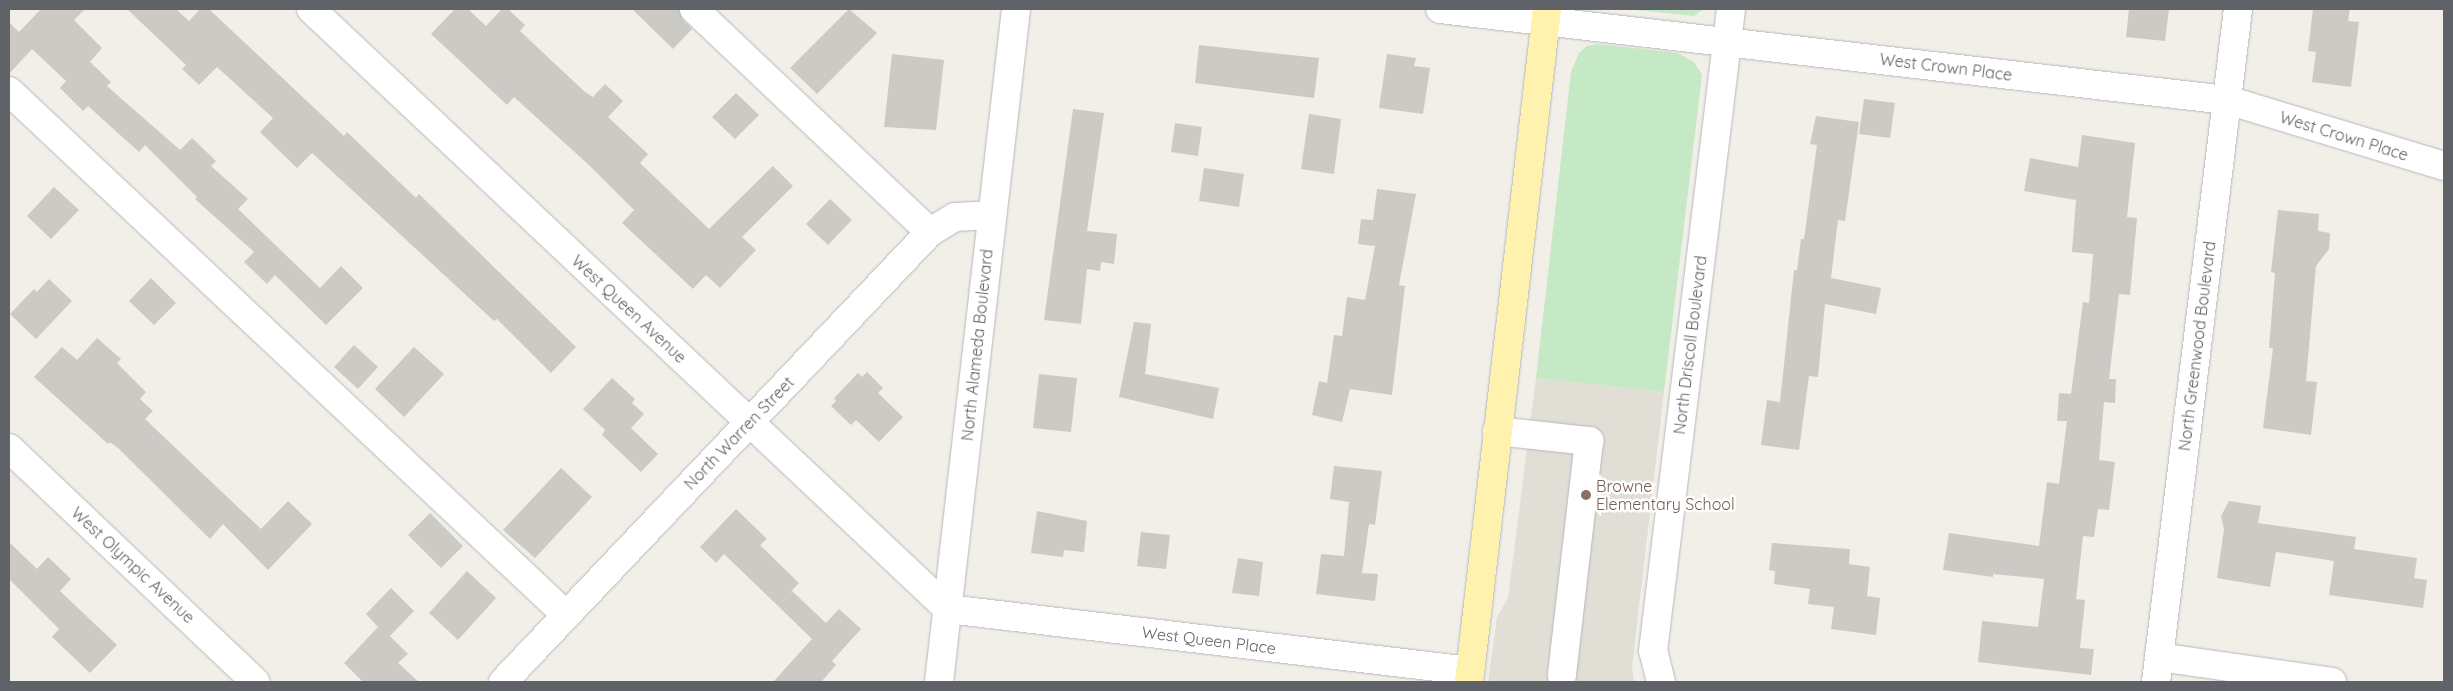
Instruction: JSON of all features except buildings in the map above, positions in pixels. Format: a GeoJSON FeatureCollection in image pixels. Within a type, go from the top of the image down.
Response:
{"type":"FeatureCollection","features":[{"type":"Feature","properties":{"kind":"main road"},"geometry":{"type":"LineString","coordinates":[[1470,677],[1546,15]]}},
{"type":"Feature","properties":{"kind":"street","name":"West Queen Avenue"},"geometry":{"type":"LineString","coordinates":[[311,9],[948,608]]}},
{"type":"Feature","properties":{"kind":"street"},"geometry":{"type":"LineString","coordinates":[[694,9],[930,232]]}},
{"type":"Feature","properties":{"kind":"street","name":"North Alameda Boulevard"},"geometry":{"type":"LineString","coordinates":[[938,682],[1016,9]]}},
{"type":"Feature","properties":{"kind":"street","name":"West Crown Place"},"geometry":{"type":"LineString","coordinates":[[1440,9],[1546,15],[1727,41],[2227,100],[2444,166]]}},
{"type":"Feature","properties":{"kind":"street","name":"North Driscoll Boulevard"},"geometry":{"type":"LineString","coordinates":[[1660,682],[1653,651],[1731,9]]}},
{"type":"Feature","properties":{"kind":"street","name":"North Greenwood Boulevard"},"geometry":{"type":"LineString","coordinates":[[2157,670],[2238,9]]}},
{"type":"Feature","properties":{"kind":"street"},"geometry":{"type":"LineString","coordinates":[[9,91],[566,616]]}},
{"type":"Feature","properties":{"kind":"street","name":"North Warren Street"},"geometry":{"type":"LineString","coordinates":[[502,682],[930,232],[955,217],[991,215]]}},
{"type":"Feature","properties":{"kind":"street"},"geometry":{"type":"LineString","coordinates":[[1497,431],[1589,441],[1562,675]]}},
{"type":"Feature","properties":{"kind":"street","name":"West Olympic Avenue"},"geometry":{"type":"LineString","coordinates":[[9,448],[256,682]]}},
{"type":"Feature","properties":{"kind":"street","name":"West Queen Place"},"geometry":{"type":"LineString","coordinates":[[948,608],[1470,677]]}},
{"type":"Feature","properties":{"kind":"street"},"geometry":{"type":"LineString","coordinates":[[2157,670],[2332,682]]}},
{"type":"Feature","properties":{"kind":"shaded area","name":"Browne Elementary School"},"geometry":{"type":"Polygon","coordinates":[[[1536,378],[1664,392],[1632,667],[1634,682],[1488,682],[1497,617],[1508,598],[1536,378]]]}},
{"type":"Feature","properties":{"kind":"green space"},"geometry":{"type":"Polygon","coordinates":[[[1627,9],[1703,9],[1694,16],[1627,9]]]}},
{"type":"Feature","properties":{"kind":"green space"},"geometry":{"type":"Polygon","coordinates":[[[1597,44],[1678,53],[1694,62],[1702,75],[1664,392],[1536,378],[1571,72],[1579,53],[1587,46],[1597,44]]]}},
{"type":"Feature","properties":{"kind":"place","name":"Browne Elementary School"},"geometry":{"type":"Point","coordinates":[1586,495]}}]}
